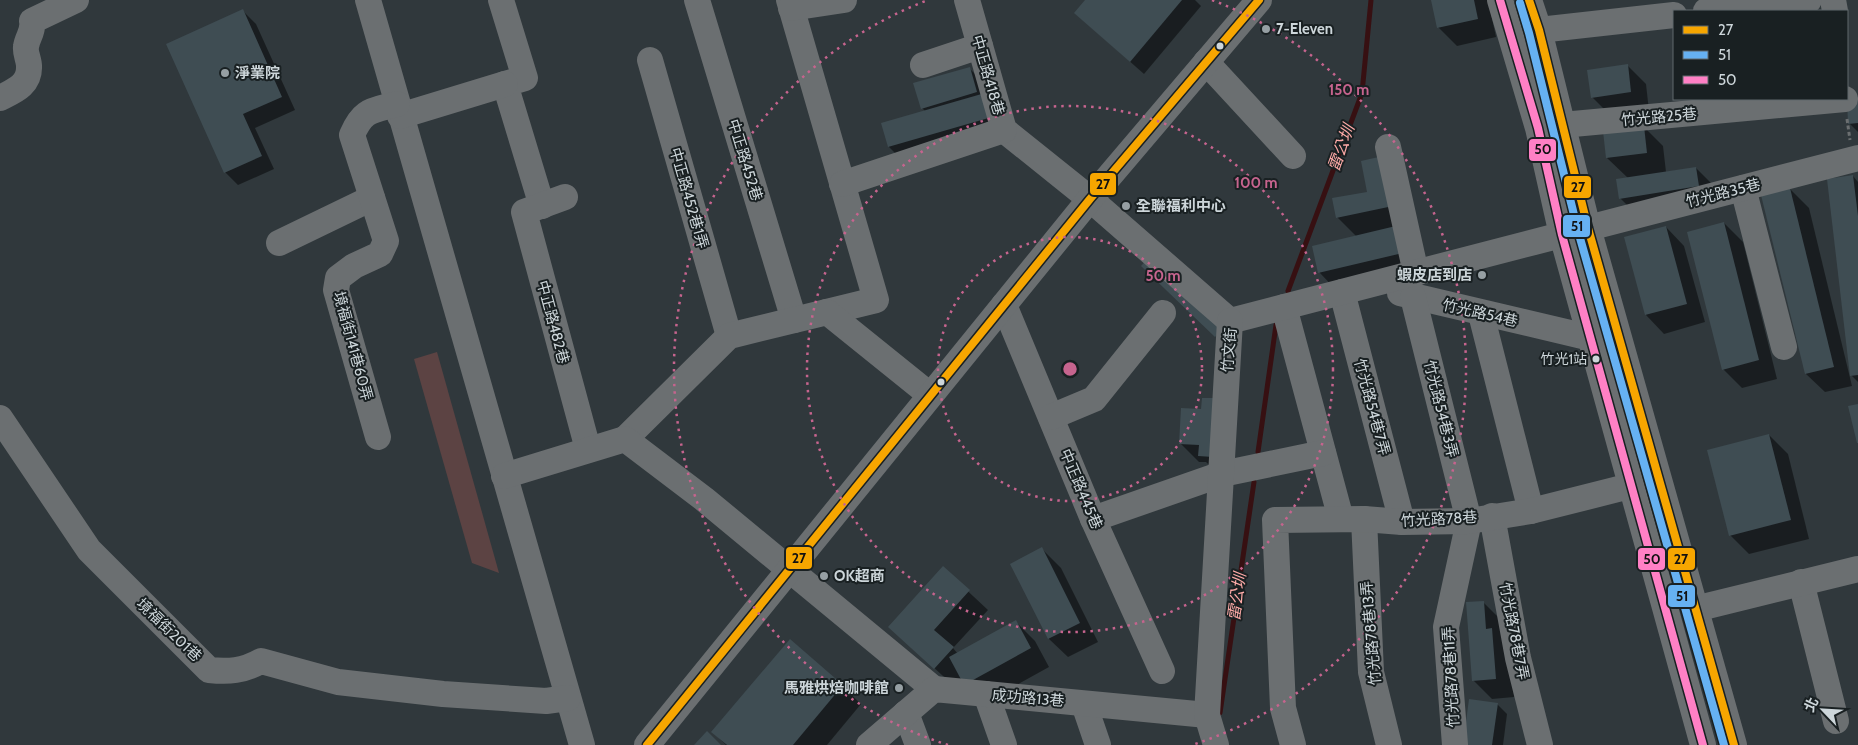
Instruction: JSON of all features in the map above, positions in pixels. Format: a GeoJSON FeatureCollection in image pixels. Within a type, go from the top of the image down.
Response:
{"type":"FeatureCollection","features":[{"type":"Feature","properties":{"kind":"street"},"geometry":{"type":"LineString","coordinates":[[0,98],[20,88],[28,79],[29,67],[26,47],[34,29],[32,21],[76,0]]}},
{"type":"Feature","properties":{"kind":"street"},"geometry":{"type":"LineString","coordinates":[[368,0],[398,110],[582,745]]}},
{"type":"Feature","properties":{"kind":"street"},"geometry":{"type":"LineString","coordinates":[[501,0],[524,78],[505,84]]}},
{"type":"Feature","properties":{"kind":"street","name":"中正路452巷"},"geometry":{"type":"LineString","coordinates":[[697,0],[794,320]]}},
{"type":"Feature","properties":{"kind":"street"},"geometry":{"type":"LineString","coordinates":[[504,476],[625,439],[729,336],[876,300],[790,4],[844,0]]}},
{"type":"Feature","properties":{"kind":"street","name":"中正路418巷"},"geometry":{"type":"LineString","coordinates":[[967,0],[1004,130],[1090,199],[1230,321]]}},
{"type":"Feature","properties":{"kind":"street"},"geometry":{"type":"LineString","coordinates":[[1500,0],[1538,128],[1562,235],[1703,745]]}},
{"type":"Feature","properties":{"kind":"street"},"geometry":{"type":"LineString","coordinates":[[1529,0],[1539,30],[1588,228],[1734,745]]}},
{"type":"Feature","properties":{"kind":"street"},"geometry":{"type":"LineString","coordinates":[[1715,10],[1809,0]]}},
{"type":"Feature","properties":{"kind":"street"},"geometry":{"type":"LineString","coordinates":[[647,745],[1090,199],[1257,1]]}},
{"type":"Feature","properties":{"kind":"street"},"geometry":{"type":"LineString","coordinates":[[1539,30],[1673,15]]}},
{"type":"Feature","properties":{"kind":"street"},"geometry":{"type":"LineString","coordinates":[[923,64],[980,46]]}},
{"type":"Feature","properties":{"kind":"street","name":"中正路452巷1弄"},"geometry":{"type":"LineString","coordinates":[[650,60],[729,336]]}},
{"type":"Feature","properties":{"kind":"street"},"geometry":{"type":"LineString","coordinates":[[1206,62],[1293,156]]}},
{"type":"Feature","properties":{"kind":"street","name":"境福街141巷60弄"},"geometry":{"type":"LineString","coordinates":[[378,437],[336,290],[338,278],[354,266],[380,254],[384,250],[386,241],[352,135],[359,119],[373,110],[398,110],[505,84]]}},
{"type":"Feature","properties":{"kind":"street","name":"中正路482巷"},"geometry":{"type":"LineString","coordinates":[[505,84],[553,201],[524,212],[588,449]]}},
{"type":"Feature","properties":{"kind":"street","name":"竹光路25巷"},"geometry":{"type":"LineString","coordinates":[[1562,126],[1835,100]]}},
{"type":"Feature","properties":{"kind":"street"},"geometry":{"type":"LineString","coordinates":[[842,184],[1004,130]]}},
{"type":"Feature","properties":{"kind":"street","name":"竹光路54巷3弄"},"geometry":{"type":"LineString","coordinates":[[1388,147],[1415,285],[1480,518]]}},
{"type":"Feature","properties":{"kind":"street","name":"竹光路35巷"},"geometry":{"type":"LineString","coordinates":[[1588,228],[1855,159]]}},
{"type":"Feature","properties":{"kind":"street"},"geometry":{"type":"LineString","coordinates":[[1743,188],[1784,347]]}},
{"type":"Feature","properties":{"kind":"street"},"geometry":{"type":"LineString","coordinates":[[279,243],[372,198]]}},
{"type":"Feature","properties":{"kind":"street","name":"竹文街"},"geometry":{"type":"LineString","coordinates":[[1216,745],[1207,716],[1230,321],[1371,284],[1415,285],[1588,228]]}},
{"type":"Feature","properties":{"kind":"street","name":"竹光路54巷"},"geometry":{"type":"LineString","coordinates":[[1415,285],[1481,314],[1591,338]]}},
{"type":"Feature","properties":{"kind":"street","name":"竹光路54巷7弄"},"geometry":{"type":"LineString","coordinates":[[1342,292],[1402,522]]}},
{"type":"Feature","properties":{"kind":"street","name":"中正路445巷"},"geometry":{"type":"LineString","coordinates":[[1004,305],[1093,519],[1162,671]]}},
{"type":"Feature","properties":{"kind":"street","name":"竹光路78巷13弄"},"geometry":{"type":"LineString","coordinates":[[1284,307],[1323,453],[1352,519],[1371,672],[1389,745]]}},
{"type":"Feature","properties":{"kind":"street"},"geometry":{"type":"LineString","coordinates":[[827,312],[930,396]]}},
{"type":"Feature","properties":{"kind":"street"},"geometry":{"type":"LineString","coordinates":[[1051,417],[1094,399],[1163,313]]}},
{"type":"Feature","properties":{"kind":"street"},"geometry":{"type":"LineString","coordinates":[[1481,314],[1531,510]]}},
{"type":"Feature","properties":{"kind":"street","name":"境福街201巷"},"geometry":{"type":"LineString","coordinates":[[0,418],[89,550],[209,670],[230,672],[247,668],[261,661],[338,682],[443,694],[546,701],[568,698]]}},
{"type":"Feature","properties":{"kind":"street"},"geometry":{"type":"LineString","coordinates":[[625,439],[704,499],[934,689],[869,745]]}},
{"type":"Feature","properties":{"kind":"street"},"geometry":{"type":"LineString","coordinates":[[1093,519],[1222,474],[1323,453]]}},
{"type":"Feature","properties":{"kind":"street","name":"竹光路78巷"},"geometry":{"type":"LineString","coordinates":[[1293,745],[1283,708],[1275,520],[1352,519],[1402,522],[1480,518],[1531,510],[1630,486]]}},
{"type":"Feature","properties":{"kind":"street","name":"竹光路78巷11弄"},"geometry":{"type":"LineString","coordinates":[[1454,745],[1446,627],[1480,518]]}},
{"type":"Feature","properties":{"kind":"street","name":"竹光路78巷7弄"},"geometry":{"type":"LineString","coordinates":[[1480,518],[1540,745]]}},
{"type":"Feature","properties":{"kind":"street"},"geometry":{"type":"LineString","coordinates":[[1695,609],[1858,569]]}},
{"type":"Feature","properties":{"kind":"street"},"geometry":{"type":"LineString","coordinates":[[1801,582],[1836,720]]}},
{"type":"Feature","properties":{"kind":"street","name":"成功路13巷"},"geometry":{"type":"LineString","coordinates":[[934,689],[1207,716]]}},
{"type":"Feature","properties":{"kind":"street"},"geometry":{"type":"LineString","coordinates":[[986,694],[1004,745]]}},
{"type":"Feature","properties":{"kind":"street"},"geometry":{"type":"LineString","coordinates":[[1084,704],[1098,745]]}},
{"type":"Feature","properties":{"kind":"street"},"geometry":{"type":"LineString","coordinates":[[906,713],[918,745]]}},
{"type":"Feature","properties":{"kind":"path"},"geometry":{"type":"LineString","coordinates":[[1845,100],[1855,159]]}},
{"type":"Feature","properties":{"kind":"shaded area"},"geometry":{"type":"Polygon","coordinates":[[[437,352],[499,573],[472,563],[414,359],[437,352]]]}},
{"type":"Feature","properties":{"kind":"building"},"geometry":{"type":"Polygon","coordinates":[[[1085,0],[1182,0],[1130,62],[1074,13],[1085,0]]]}},
{"type":"Feature","properties":{"kind":"building"},"geometry":{"type":"Polygon","coordinates":[[[1431,0],[1474,0],[1478,19],[1437,28],[1431,0]]]}},
{"type":"Feature","properties":{"kind":"building","name":"淨業院"},"geometry":{"type":"Polygon","coordinates":[[[243,9],[282,97],[243,114],[262,156],[224,173],[166,44],[243,9]]]}},
{"type":"Feature","properties":{"kind":"building"},"geometry":{"type":"Polygon","coordinates":[[[1628,64],[1631,92],[1591,98],[1587,70],[1628,64]]]}},
{"type":"Feature","properties":{"kind":"building"},"geometry":{"type":"Polygon","coordinates":[[[970,67],[977,92],[921,109],[913,83],[970,67]]]}},
{"type":"Feature","properties":{"kind":"building"},"geometry":{"type":"Polygon","coordinates":[[[985,93],[992,117],[888,147],[881,123],[985,93]]]}},
{"type":"Feature","properties":{"kind":"building"},"geometry":{"type":"Polygon","coordinates":[[[1858,97],[1858,123],[1848,124],[1848,98],[1858,97]]]}},
{"type":"Feature","properties":{"kind":"building"},"geometry":{"type":"Polygon","coordinates":[[[1644,126],[1647,153],[1606,158],[1603,131],[1644,126]]]}},
{"type":"Feature","properties":{"kind":"building"},"geometry":{"type":"Polygon","coordinates":[[[1383,156],[1393,206],[1336,218],[1332,198],[1367,192],[1361,161],[1383,156]]]}},
{"type":"Feature","properties":{"kind":"building"},"geometry":{"type":"Polygon","coordinates":[[[1696,167],[1699,186],[1619,199],[1616,179],[1696,167]]]}},
{"type":"Feature","properties":{"kind":"building"},"geometry":{"type":"Polygon","coordinates":[[[1853,175],[1858,216],[1858,375],[1850,376],[1827,179],[1853,175]]]}},
{"type":"Feature","properties":{"kind":"building"},"geometry":{"type":"Polygon","coordinates":[[[1790,188],[1834,367],[1805,374],[1761,195],[1790,188]]]}},
{"type":"Feature","properties":{"kind":"building"},"geometry":{"type":"Polygon","coordinates":[[[1724,222],[1759,360],[1722,370],[1687,232],[1724,222]]]}},
{"type":"Feature","properties":{"kind":"building"},"geometry":{"type":"Polygon","coordinates":[[[1400,225],[1407,252],[1318,273],[1312,246],[1400,225]]]}},
{"type":"Feature","properties":{"kind":"building"},"geometry":{"type":"Polygon","coordinates":[[[1666,226],[1687,304],[1645,315],[1624,237],[1666,226]]]}},
{"type":"Feature","properties":{"kind":"building"},"geometry":{"type":"Polygon","coordinates":[[[1151,255],[1226,326],[1215,337],[1141,266],[1151,255]]]}},
{"type":"Feature","properties":{"kind":"building"},"geometry":{"type":"Polygon","coordinates":[[[1202,398],[1217,398],[1213,457],[1198,456],[1199,445],[1179,444],[1181,408],[1201,409],[1202,398]]]}},
{"type":"Feature","properties":{"kind":"building"},"geometry":{"type":"Polygon","coordinates":[[[1858,404],[1858,443],[1857,443],[1848,406],[1858,404]]]}},
{"type":"Feature","properties":{"kind":"building"},"geometry":{"type":"Polygon","coordinates":[[[1769,434],[1791,520],[1729,536],[1707,450],[1769,434]]]}},
{"type":"Feature","properties":{"kind":"building"},"geometry":{"type":"Polygon","coordinates":[[[1042,547],[1080,623],[1048,639],[1010,564],[1042,547]]]}},
{"type":"Feature","properties":{"kind":"building"},"geometry":{"type":"Polygon","coordinates":[[[943,566],[970,590],[934,630],[954,647],[934,669],[888,627],[943,566]]]}},
{"type":"Feature","properties":{"kind":"building"},"geometry":{"type":"Polygon","coordinates":[[[1484,601],[1486,629],[1492,628],[1496,679],[1472,681],[1466,602],[1484,601]]]}},
{"type":"Feature","properties":{"kind":"building"},"geometry":{"type":"Polygon","coordinates":[[[1016,620],[1031,648],[964,685],[949,657],[1016,620]]]}},
{"type":"Feature","properties":{"kind":"building"},"geometry":{"type":"Polygon","coordinates":[[[790,639],[843,685],[793,745],[727,745],[711,732],[790,639]]]}},
{"type":"Feature","properties":{"kind":"building"},"geometry":{"type":"Polygon","coordinates":[[[1469,699],[1498,703],[1492,745],[1463,745],[1469,699]]]}},
{"type":"Feature","properties":{"kind":"building"},"geometry":{"type":"Polygon","coordinates":[[[707,731],[721,745],[694,745],[707,731]]]}},
{"type":"Feature","properties":{"kind":"waterway","name":"雷公圳"},"geometry":{"type":"LineString","coordinates":[[1288,291],[1362,93],[1371,0]]}},
{"type":"Feature","properties":{"kind":"waterway","name":"雷公圳"},"geometry":{"type":"LineString","coordinates":[[1258,452],[1276,325]]}},
{"type":"Feature","properties":{"kind":"waterway","name":"雷公圳"},"geometry":{"type":"LineString","coordinates":[[1220,713],[1254,482]]}},
{"type":"Feature","properties":{"kind":"transit line","name":"27"},"geometry":{"type":"LineString","coordinates":[[647,745],[1090,199],[1259,0]]}},
{"type":"Feature","properties":{"kind":"transit line","name":"50"},"geometry":{"type":"LineString","coordinates":[[1500,0],[1538,128],[1562,235],[1703,745]]}},
{"type":"Feature","properties":{"kind":"transit line","name":"27"},"geometry":{"type":"LineString","coordinates":[[1529,0],[1539,30],[1588,228],[1734,745]]}},
{"type":"Feature","properties":{"kind":"transit line","name":"51"},"geometry":{"type":"LineString","coordinates":[[1520,3],[1578,231],[1724,745]]}},
{"type":"Feature","properties":{"kind":"place","name":"7-Eleven"},"geometry":{"type":"Point","coordinates":[1266,29]}},
{"type":"Feature","properties":{"kind":"place","name":"淨業院"},"geometry":{"type":"Point","coordinates":[225,73]}},
{"type":"Feature","properties":{"kind":"place","name":"全聯福利中心"},"geometry":{"type":"Point","coordinates":[1126,206]}},
{"type":"Feature","properties":{"kind":"place","name":"蝦皮店到店"},"geometry":{"type":"Point","coordinates":[1482,275]}},
{"type":"Feature","properties":{"kind":"place","name":"竹光1站"},"geometry":{"type":"Point","coordinates":[1596,359]}},
{"type":"Feature","properties":{"kind":"place","name":"OK超商"},"geometry":{"type":"Point","coordinates":[824,576]}},
{"type":"Feature","properties":{"kind":"place","name":"馬雅烘焙咖啡館"},"geometry":{"type":"Point","coordinates":[899,688]}}]}
